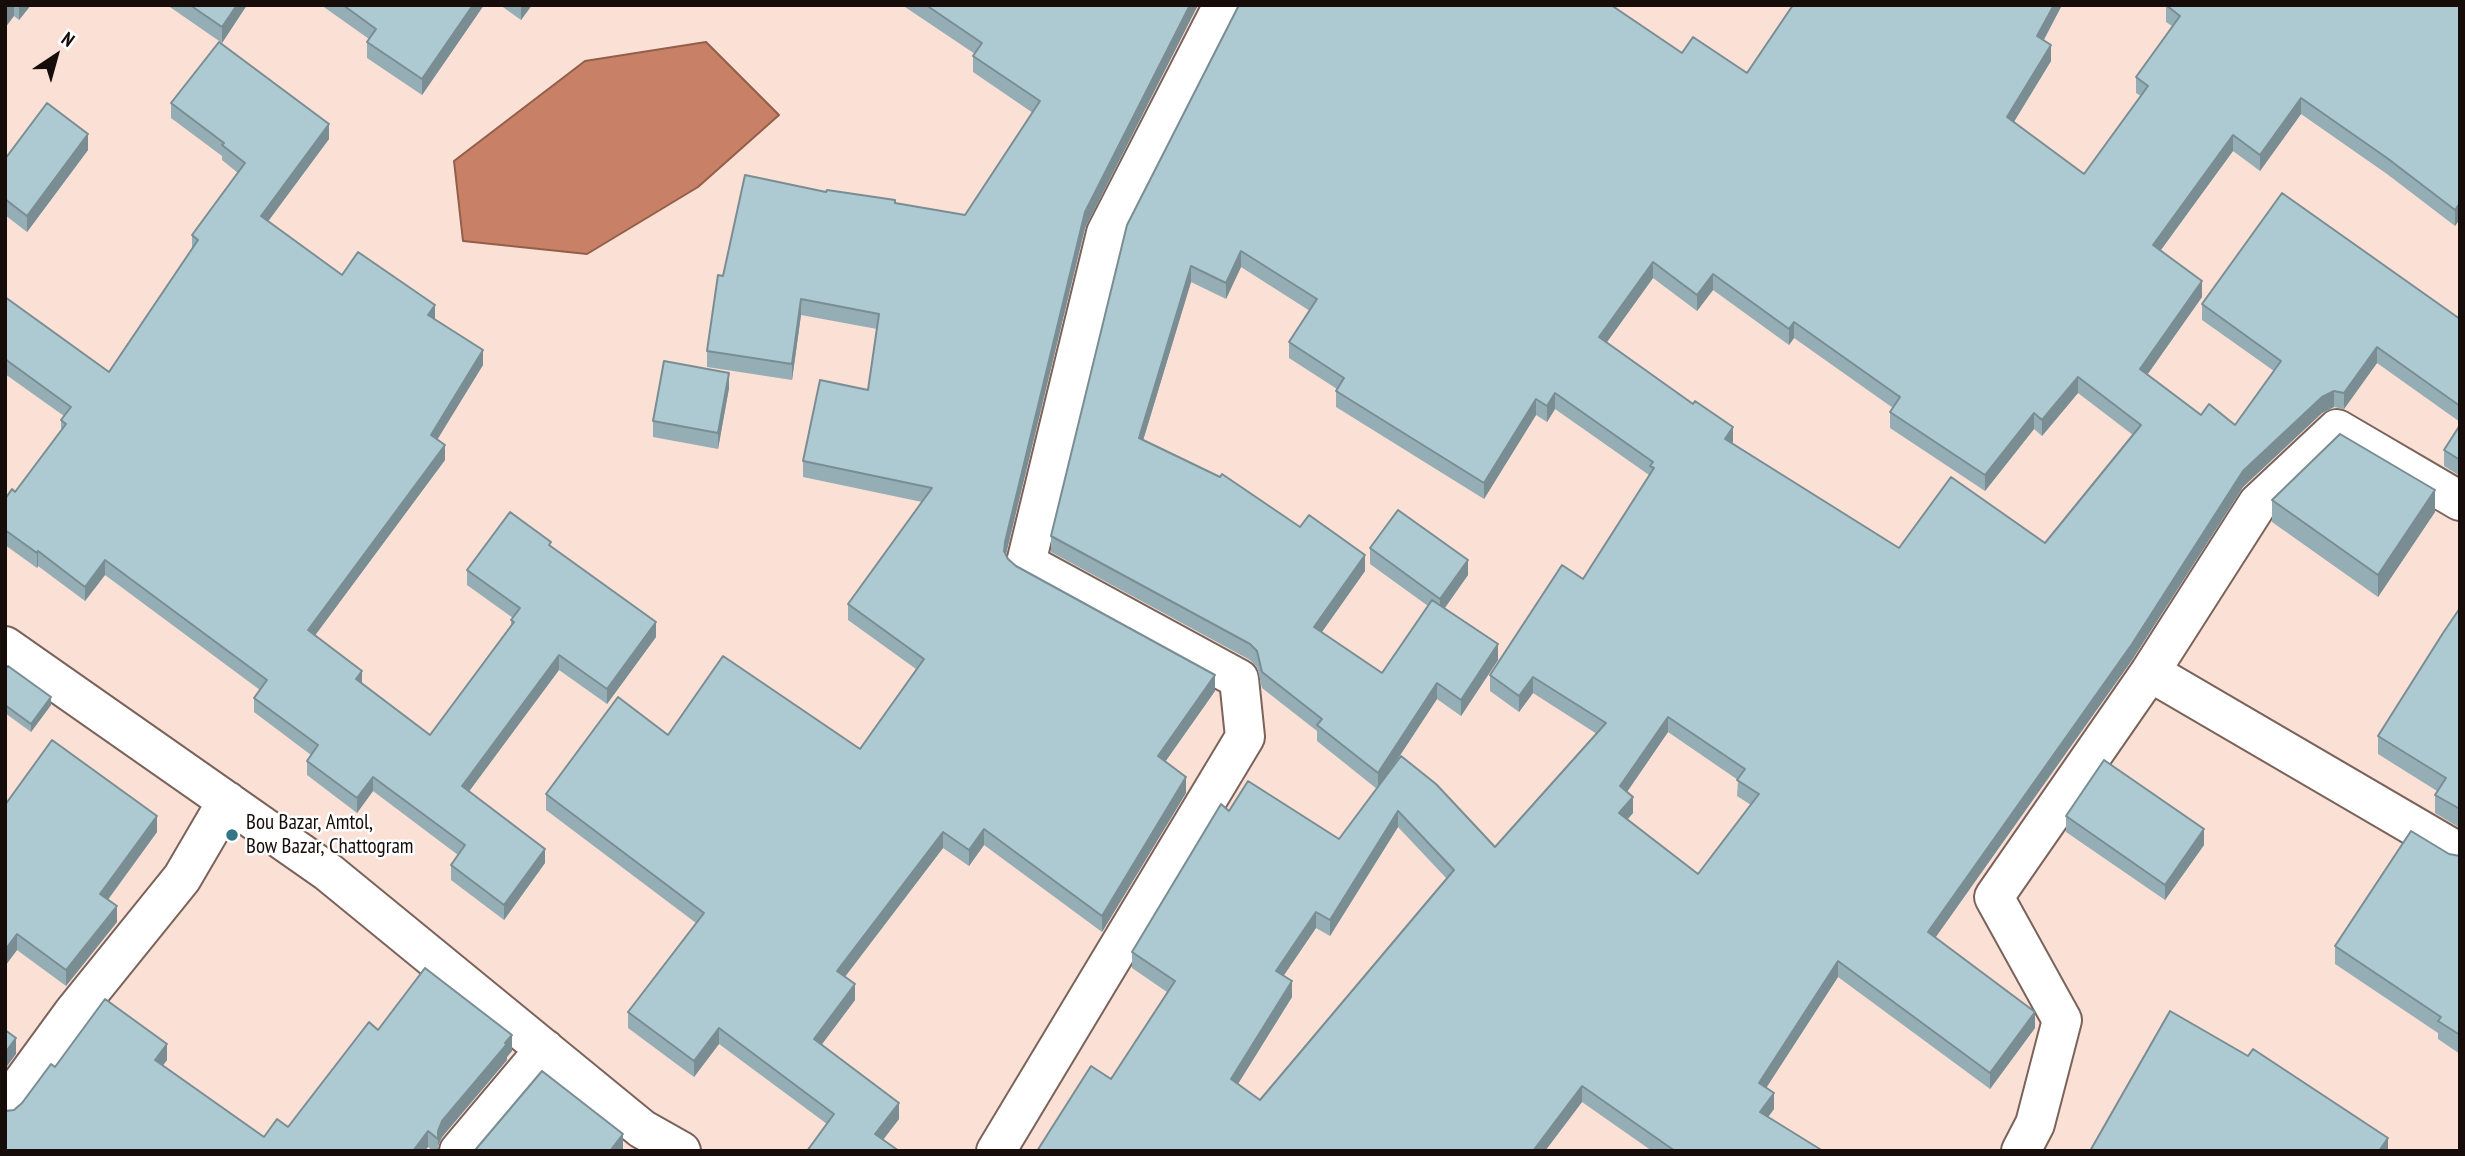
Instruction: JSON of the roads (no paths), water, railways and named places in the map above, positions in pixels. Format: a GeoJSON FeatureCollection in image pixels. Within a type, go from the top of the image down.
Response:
{"type":"FeatureCollection","features":[{"type":"Feature","properties":{"kind":"street"},"geometry":{"type":"LineString","coordinates":[[996,1151],[1245,737],[1239,679],[1026,564],[1106,233],[1223,5]]}},
{"type":"Feature","properties":{"kind":"street"},"geometry":{"type":"LineString","coordinates":[[2021,1151],[2035,1124],[2062,1020],[1994,897],[2150,672],[2258,503],[2337,429],[2460,501]]}},
{"type":"Feature","properties":{"kind":"street"},"geometry":{"type":"LineString","coordinates":[[5,646],[328,872],[642,1129],[681,1151]]}},
{"type":"Feature","properties":{"kind":"street"},"geometry":{"type":"LineString","coordinates":[[2150,672],[2460,853]]}},
{"type":"Feature","properties":{"kind":"street"},"geometry":{"type":"LineString","coordinates":[[5,1106],[73,1013],[182,877],[227,801]]}},
{"type":"Feature","properties":{"kind":"street"},"geometry":{"type":"LineString","coordinates":[[459,1151],[545,1049]]}},
{"type":"Feature","properties":{"kind":"place","name":"Bou Bazar, Amtol, Bow Bazar, Chattogram"},"geometry":{"type":"Point","coordinates":[232,835]}}]}
